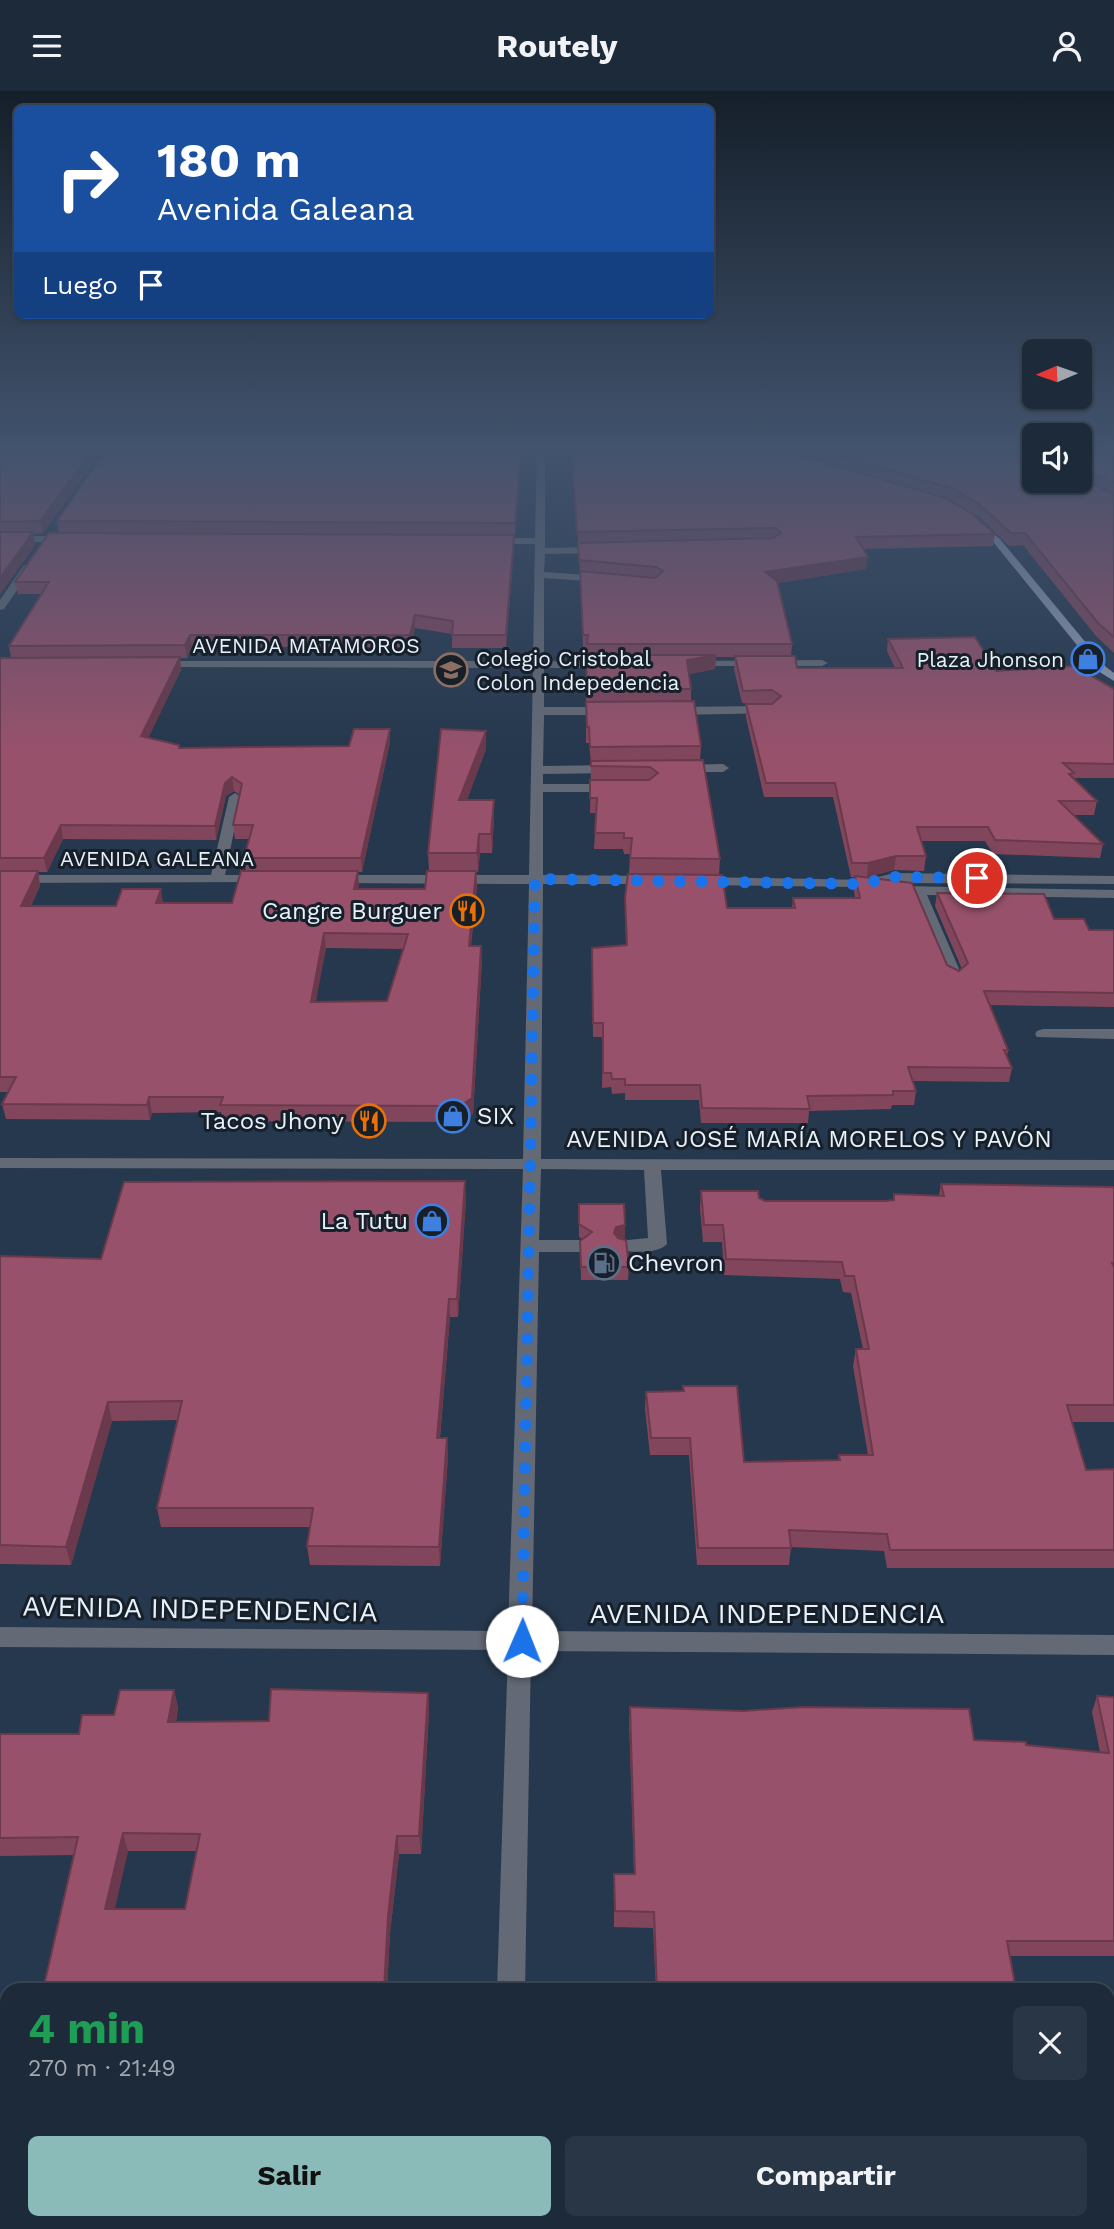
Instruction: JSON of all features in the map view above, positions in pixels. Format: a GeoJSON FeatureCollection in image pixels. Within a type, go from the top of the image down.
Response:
{"type":"FeatureCollection","features":[{"type":"Feature","properties":{"kind":"main road"},"geometry":{"type":"LineString","coordinates":[[1004,550],[1102,669],[1114,678]]}},
{"type":"Feature","properties":{"kind":"street"},"geometry":{"type":"LineString","coordinates":[[511,1983],[522,1641],[532,1163],[541,550]]}},
{"type":"Feature","properties":{"kind":"street"},"geometry":{"type":"LineString","coordinates":[[0,607],[32,561]]}},
{"type":"Feature","properties":{"kind":"street"},"geometry":{"type":"LineString","coordinates":[[540,576],[611,581]]}},
{"type":"Feature","properties":{"kind":"street"},"geometry":{"type":"LineString","coordinates":[[674,664],[821,663]]}},
{"type":"Feature","properties":{"kind":"street","name":"AVENIDA MATAMOROS"},"geometry":{"type":"LineString","coordinates":[[138,664],[620,665]]}},
{"type":"Feature","properties":{"kind":"street"},"geometry":{"type":"LineString","coordinates":[[662,711],[771,710]]}},
{"type":"Feature","properties":{"kind":"street"},"geometry":{"type":"LineString","coordinates":[[538,711],[621,711]]}},
{"type":"Feature","properties":{"kind":"street"},"geometry":{"type":"LineString","coordinates":[[670,769],[723,768]]}},
{"type":"Feature","properties":{"kind":"street"},"geometry":{"type":"LineString","coordinates":[[537,779],[630,769]]}},
{"type":"Feature","properties":{"kind":"street"},"geometry":{"type":"LineString","coordinates":[[537,779],[623,788]]}},
{"type":"Feature","properties":{"kind":"street"},"geometry":{"type":"LineString","coordinates":[[217,879],[235,797]]}},
{"type":"Feature","properties":{"kind":"street"},"geometry":{"type":"LineString","coordinates":[[859,884],[894,877],[1114,880]]}},
{"type":"Feature","properties":{"kind":"street","name":"AVENIDA GALEANA"},"geometry":{"type":"LineString","coordinates":[[0,879],[272,879]]}},
{"type":"Feature","properties":{"kind":"street"},"geometry":{"type":"LineString","coordinates":[[314,879],[859,884],[918,891],[1114,894]]}},
{"type":"Feature","properties":{"kind":"street"},"geometry":{"type":"LineString","coordinates":[[918,891],[955,978]]}},
{"type":"Feature","properties":{"kind":"street"},"geometry":{"type":"LineString","coordinates":[[1043,1034],[1114,1034]]}},
{"type":"Feature","properties":{"kind":"street","name":"AVENIDA JOSÉ MARÍA MORELOS Y PAVÓN"},"geometry":{"type":"LineString","coordinates":[[0,1163],[1114,1165]]}},
{"type":"Feature","properties":{"kind":"street"},"geometry":{"type":"LineString","coordinates":[[625,1245],[658,1244],[652,1164]]}},
{"type":"Feature","properties":{"kind":"street"},"geometry":{"type":"LineString","coordinates":[[530,1246],[580,1246]]}},
{"type":"Feature","properties":{"kind":"street","name":"AVENIDA INDEPENDENCIA"},"geometry":{"type":"LineString","coordinates":[[0,1637],[1114,1646]]}},
{"type":"Feature","properties":{"kind":"building"},"geometry":{"type":"Polygon","coordinates":[[[0,550],[20,550],[0,578],[0,550]]]}},
{"type":"Feature","properties":{"kind":"building"},"geometry":{"type":"Polygon","coordinates":[[[37,550],[513,550],[506,635],[452,635],[453,621],[415,615],[410,635],[190,635],[185,645],[9,646],[49,582],[15,582],[37,550]]]}},
{"type":"Feature","properties":{"kind":"building"},"geometry":{"type":"Polygon","coordinates":[[[578,550],[864,550],[868,557],[765,572],[777,581],[792,644],[587,644],[588,635],[583,635],[580,571],[655,578],[663,571],[656,567],[579,560],[578,550]]]}},
{"type":"Feature","properties":{"kind":"building"},"geometry":{"type":"Polygon","coordinates":[[[1039,550],[1114,550],[1114,637],[1098,623],[1039,550]]]}},
{"type":"Feature","properties":{"kind":"building"},"geometry":{"type":"Polygon","coordinates":[[[975,637],[996,671],[1074,666],[1114,689],[1114,764],[1063,763],[1074,773],[1069,774],[1097,801],[1059,801],[1103,844],[995,840],[988,827],[917,827],[926,856],[896,856],[868,863],[852,863],[835,783],[766,783],[746,704],[772,704],[781,696],[772,690],[743,691],[735,656],[795,656],[797,668],[903,668],[888,639],[975,637]]]}},
{"type":"Feature","properties":{"kind":"building"},"geometry":{"type":"Polygon","coordinates":[[[587,655],[716,655],[687,660],[691,689],[586,689],[587,655]]]}},
{"type":"Feature","properties":{"kind":"building"},"geometry":{"type":"Polygon","coordinates":[[[180,657],[141,736],[179,745],[179,748],[349,746],[354,729],[390,729],[361,858],[244,858],[253,825],[233,825],[242,784],[232,777],[225,783],[215,826],[61,825],[44,858],[0,858],[1,658],[180,657]]]}},
{"type":"Feature","properties":{"kind":"building"},"geometry":{"type":"Polygon","coordinates":[[[694,701],[701,746],[590,747],[586,702],[694,701]]]}},
{"type":"Feature","properties":{"kind":"building"},"geometry":{"type":"Polygon","coordinates":[[[441,729],[486,731],[459,800],[494,800],[491,834],[479,834],[477,853],[428,853],[441,729]]]}},
{"type":"Feature","properties":{"kind":"building"},"geometry":{"type":"Polygon","coordinates":[[[703,760],[720,859],[630,858],[632,838],[624,838],[624,833],[595,833],[597,798],[590,798],[590,780],[649,780],[658,773],[650,767],[591,766],[591,761],[703,760]]]}},
{"type":"Feature","properties":{"kind":"building"},"geometry":{"type":"Polygon","coordinates":[[[0,871],[38,871],[21,906],[116,906],[122,889],[161,889],[156,903],[232,903],[241,871],[358,871],[354,889],[425,889],[427,871],[476,871],[469,946],[481,946],[472,1098],[460,1106],[220,1105],[223,1097],[149,1097],[147,1105],[2,1104],[16,1077],[0,1077],[0,871]],[[324,933],[311,1002],[387,1001],[408,934],[324,933]]]}},
{"type":"Feature","properties":{"kind":"building"},"geometry":{"type":"Polygon","coordinates":[[[628,874],[722,875],[727,908],[795,908],[793,898],[860,898],[855,876],[912,883],[947,965],[959,971],[968,963],[937,893],[1044,894],[1054,919],[1084,919],[1089,930],[1114,930],[1114,993],[984,991],[1008,1050],[1004,1050],[1012,1068],[908,1067],[916,1091],[893,1091],[893,1095],[807,1096],[810,1109],[702,1108],[700,1085],[625,1085],[625,1079],[612,1079],[611,1073],[603,1073],[603,1023],[593,1023],[592,948],[627,945],[625,898],[628,874]]]}},
{"type":"Feature","properties":{"kind":"building"},"geometry":{"type":"Polygon","coordinates":[[[465,1181],[457,1299],[449,1299],[437,1438],[447,1438],[439,1547],[307,1546],[313,1508],[157,1508],[182,1401],[108,1402],[66,1547],[0,1545],[0,1256],[101,1259],[124,1182],[465,1181]]]}},
{"type":"Feature","properties":{"kind":"building"},"geometry":{"type":"Polygon","coordinates":[[[941,1184],[1114,1187],[1114,1405],[1067,1405],[1086,1470],[1114,1469],[1114,1550],[890,1550],[887,1534],[789,1530],[791,1548],[698,1548],[690,1438],[651,1438],[646,1392],[684,1391],[683,1386],[737,1386],[744,1462],[840,1460],[839,1455],[873,1455],[856,1349],[869,1349],[854,1276],[845,1276],[842,1262],[726,1259],[723,1225],[704,1225],[701,1191],[758,1191],[759,1198],[765,1201],[885,1201],[894,1200],[894,1194],[944,1196],[941,1184]]]}},
{"type":"Feature","properties":{"kind":"building","name":"Chevron"},"geometry":{"type":"Polygon","coordinates":[[[579,1204],[624,1204],[625,1225],[616,1227],[614,1233],[618,1238],[626,1240],[629,1267],[581,1267],[580,1241],[592,1232],[579,1224],[579,1204]]]}},
{"type":"Feature","properties":{"kind":"building"},"geometry":{"type":"Polygon","coordinates":[[[271,1689],[428,1693],[419,1836],[397,1836],[388,1916],[384,1983],[45,1983],[78,1837],[0,1838],[0,1734],[79,1734],[82,1715],[114,1715],[120,1690],[174,1690],[168,1722],[269,1721],[271,1689]],[[123,1833],[105,1909],[185,1909],[200,1834],[123,1833]]]}},
{"type":"Feature","properties":{"kind":"building"},"geometry":{"type":"Polygon","coordinates":[[[1097,1696],[1114,1697],[1114,1941],[1007,1941],[1015,1983],[657,1983],[654,1912],[615,1911],[614,1874],[635,1874],[630,1707],[743,1711],[803,1707],[969,1709],[974,1740],[1026,1742],[1026,1745],[1109,1753],[1097,1696]]]}},
{"type":"Feature","properties":{"kind":"place","name":"Plaza Jhonson"},"geometry":{"type":"Point","coordinates":[1088,659]}},
{"type":"Feature","properties":{"kind":"place","name":"Colegio Cristobal Colon Indepedencia"},"geometry":{"type":"Point","coordinates":[451,670]}},
{"type":"Feature","properties":{"kind":"place","name":"Cangre Burguer"},"geometry":{"type":"Point","coordinates":[467,911]}},
{"type":"Feature","properties":{"kind":"place","name":"SIX"},"geometry":{"type":"Point","coordinates":[453,1116]}},
{"type":"Feature","properties":{"kind":"place","name":"Tacos Jhony"},"geometry":{"type":"Point","coordinates":[369,1121]}},
{"type":"Feature","properties":{"kind":"place","name":"La Tutu"},"geometry":{"type":"Point","coordinates":[432,1221]}},
{"type":"Feature","properties":{"kind":"place","name":"Chevron"},"geometry":{"type":"Point","coordinates":[604,1263]}},
{"type":"Feature","properties":{"kind":"route"},"geometry":{"type":"LineString","coordinates":[[522,1641],[535,879],[859,884],[894,877],[977,878]]}}]}
